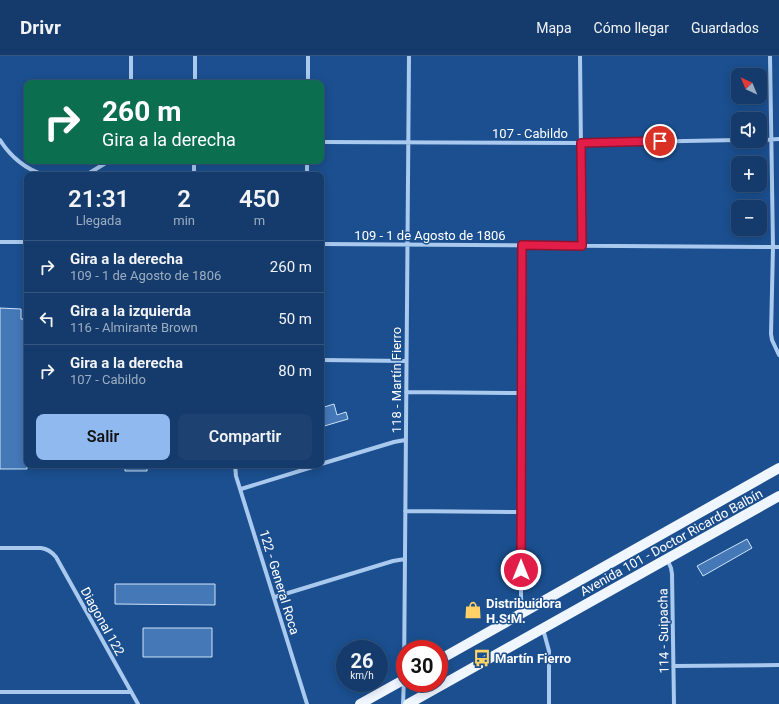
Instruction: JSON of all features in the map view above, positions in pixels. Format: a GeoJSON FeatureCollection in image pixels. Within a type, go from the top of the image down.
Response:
{"type":"FeatureCollection","features":[{"type":"Feature","properties":{"kind":"main road","name":"Avenida 101 - Doctor Ricardo Balbín"},"geometry":{"type":"LineString","coordinates":[[448,655],[779,468]]}},
{"type":"Feature","properties":{"kind":"main road","name":"Avenida 101 - Doctor Ricardo Balbín"},"geometry":{"type":"LineString","coordinates":[[408,704],[779,496]]}},
{"type":"Feature","properties":{"kind":"main road"},"geometry":{"type":"LineString","coordinates":[[360,704],[396,684]]}},
{"type":"Feature","properties":{"kind":"street"},"geometry":{"type":"LineString","coordinates":[[131,56],[131,80]]}},
{"type":"Feature","properties":{"kind":"street"},"geometry":{"type":"LineString","coordinates":[[195,56],[195,80]]}},
{"type":"Feature","properties":{"kind":"street"},"geometry":{"type":"LineString","coordinates":[[308,56],[308,80]]}},
{"type":"Feature","properties":{"kind":"street","name":"118 - Martín Fierro"},"geometry":{"type":"LineString","coordinates":[[405,640],[405,440],[409,56]]}},
{"type":"Feature","properties":{"kind":"street"},"geometry":{"type":"LineString","coordinates":[[580,56],[582,246]]}},
{"type":"Feature","properties":{"kind":"street"},"geometry":{"type":"LineString","coordinates":[[770,56],[770,139],[773,247],[771,334],[772,340],[779,355]]}},
{"type":"Feature","properties":{"kind":"street"},"geometry":{"type":"LineString","coordinates":[[767,139],[779,139]]}},
{"type":"Feature","properties":{"kind":"street"},"geometry":{"type":"LineString","coordinates":[[0,140],[9,152],[22,164],[37,172]]}},
{"type":"Feature","properties":{"kind":"street","name":"107 - Cabildo"},"geometry":{"type":"LineString","coordinates":[[324,142],[581,143],[731,140]]}},
{"type":"Feature","properties":{"kind":"street"},"geometry":{"type":"LineString","coordinates":[[91,172],[103,164]]}},
{"type":"Feature","properties":{"kind":"street"},"geometry":{"type":"LineString","coordinates":[[0,242],[24,242]]}},
{"type":"Feature","properties":{"kind":"street","name":"109 - 1 de Agosto de 1806"},"geometry":{"type":"LineString","coordinates":[[324,244],[779,247]]}},
{"type":"Feature","properties":{"kind":"street"},"geometry":{"type":"LineString","coordinates":[[522,245],[521,598],[523,612]]}},
{"type":"Feature","properties":{"kind":"street"},"geometry":{"type":"LineString","coordinates":[[324,360],[406,361]]}},
{"type":"Feature","properties":{"kind":"street"},"geometry":{"type":"LineString","coordinates":[[406,392],[522,393]]}},
{"type":"Feature","properties":{"kind":"street"},"geometry":{"type":"LineString","coordinates":[[324,464],[405,440]]}},
{"type":"Feature","properties":{"kind":"street","name":"122 - General Roca"},"geometry":{"type":"LineString","coordinates":[[235,468],[236,476],[275,597],[307,704]]}},
{"type":"Feature","properties":{"kind":"street"},"geometry":{"type":"LineString","coordinates":[[241,489],[310,468]]}},
{"type":"Feature","properties":{"kind":"street"},"geometry":{"type":"LineString","coordinates":[[405,511],[521,512]]}},
{"type":"Feature","properties":{"kind":"street","name":"Diagonal 122"},"geometry":{"type":"LineString","coordinates":[[0,548],[48,549],[56,557],[138,704]]}},
{"type":"Feature","properties":{"kind":"street","name":"114 - Suipacha"},"geometry":{"type":"LineString","coordinates":[[667,558],[672,574],[674,704]]}},
{"type":"Feature","properties":{"kind":"street"},"geometry":{"type":"LineString","coordinates":[[275,597],[393,561],[405,559]]}},
{"type":"Feature","properties":{"kind":"street"},"geometry":{"type":"LineString","coordinates":[[542,629],[548,642],[549,651],[550,704]]}},
{"type":"Feature","properties":{"kind":"street"},"geometry":{"type":"LineString","coordinates":[[674,666],[779,665]]}},
{"type":"Feature","properties":{"kind":"street"},"geometry":{"type":"LineString","coordinates":[[0,692],[131,692]]}},
{"type":"Feature","properties":{"kind":"street","name":"118 - Martín Fierro"},"geometry":{"type":"LineString","coordinates":[[403,704],[404,692]]}},
{"type":"Feature","properties":{"kind":"building"},"geometry":{"type":"Polygon","coordinates":[[[0,308],[21,309],[21,319],[24,319],[24,468],[27,469],[0,469],[0,308]]]}},
{"type":"Feature","properties":{"kind":"building"},"geometry":{"type":"Polygon","coordinates":[[[334,404],[337,415],[346,412],[348,419],[324,426],[324,407],[334,404]]]}},
{"type":"Feature","properties":{"kind":"building"},"geometry":{"type":"Polygon","coordinates":[[[125,468],[147,468],[147,471],[125,471],[125,468]]]}},
{"type":"Feature","properties":{"kind":"building"},"geometry":{"type":"Polygon","coordinates":[[[747,539],[752,548],[703,576],[697,566],[747,539]]]}},
{"type":"Feature","properties":{"kind":"building"},"geometry":{"type":"Polygon","coordinates":[[[115,584],[215,584],[215,605],[115,604],[115,584]]]}},
{"type":"Feature","properties":{"kind":"building"},"geometry":{"type":"Polygon","coordinates":[[[143,628],[212,628],[212,657],[143,657],[143,628]]]}},
{"type":"Feature","properties":{"kind":"place","name":"Distribuidora H.S.M."},"geometry":{"type":"Point","coordinates":[473,610]}},
{"type":"Feature","properties":{"kind":"place","name":"Martín Fierro"},"geometry":{"type":"Point","coordinates":[482,658]}},
{"type":"Feature","properties":{"kind":"route"},"geometry":{"type":"LineString","coordinates":[[521,570],[522,245],[582,246],[581,143],[660,141]]}}]}
